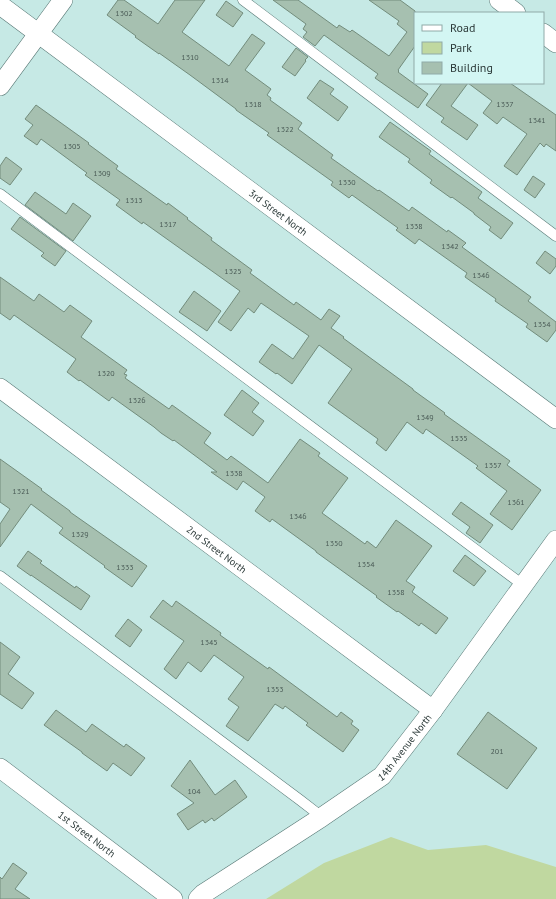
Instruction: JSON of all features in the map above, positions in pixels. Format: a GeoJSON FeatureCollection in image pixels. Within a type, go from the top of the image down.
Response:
{"type":"FeatureCollection","features":[{"type":"Feature","properties":{"kind":"street"},"geometry":{"type":"LineString","coordinates":[[0,86],[63,0]]}},
{"type":"Feature","properties":{"kind":"street"},"geometry":{"type":"LineString","coordinates":[[499,0],[515,12]]}},
{"type":"Feature","properties":{"kind":"street","name":"3rd Street North"},"geometry":{"type":"LineString","coordinates":[[0,5],[556,419]]}},
{"type":"Feature","properties":{"kind":"street"},"geometry":{"type":"LineString","coordinates":[[544,34],[556,43]]}},
{"type":"Feature","properties":{"kind":"street","name":"2nd Street North"},"geometry":{"type":"LineString","coordinates":[[0,388],[433,710]]}},
{"type":"Feature","properties":{"kind":"street","name":"14th Avenue North"},"geometry":{"type":"LineString","coordinates":[[198,899],[203,894],[322,817],[382,776],[433,710],[556,540]]}},
{"type":"Feature","properties":{"kind":"street","name":"1st Street North"},"geometry":{"type":"LineString","coordinates":[[0,768],[173,899]]}},
{"type":"Feature","properties":{"kind":"lane"},"geometry":{"type":"LineString","coordinates":[[243,0],[556,236]]}},
{"type":"Feature","properties":{"kind":"lane"},"geometry":{"type":"LineString","coordinates":[[0,194],[523,585]]}},
{"type":"Feature","properties":{"kind":"lane"},"geometry":{"type":"LineString","coordinates":[[0,576],[322,817]]}},
{"type":"Feature","properties":{"kind":"green space"},"geometry":{"type":"Polygon","coordinates":[[[391,837],[428,850],[486,845],[556,867],[556,899],[266,899],[324,863],[391,837]]]}},
{"type":"Feature","properties":{"kind":"building"},"geometry":{"type":"Polygon","coordinates":[[[118,0],[124,0],[158,24],[175,0],[205,0],[182,32],[229,66],[252,34],[265,43],[245,70],[271,89],[267,95],[271,98],[270,100],[302,123],[298,129],[333,155],[331,158],[409,211],[412,207],[447,232],[448,230],[466,243],[462,247],[531,297],[528,301],[556,322],[556,330],[547,342],[526,327],[528,324],[495,301],[496,299],[465,277],[467,273],[419,239],[415,244],[396,230],[398,228],[352,195],[349,198],[331,185],[333,182],[267,135],[269,133],[135,37],[136,36],[107,15],[118,0]]]}},
{"type":"Feature","properties":{"kind":"building"},"geometry":{"type":"Polygon","coordinates":[[[273,0],[298,0],[337,28],[339,25],[350,32],[352,30],[389,56],[407,32],[397,24],[399,21],[369,0],[400,0],[415,12],[414,47],[398,72],[428,94],[418,108],[375,78],[378,74],[324,35],[315,46],[303,37],[307,32],[303,29],[306,24],[273,0]]]}},
{"type":"Feature","properties":{"kind":"building"},"geometry":{"type":"Polygon","coordinates":[[[226,1],[243,13],[233,27],[216,15],[226,1]]]}},
{"type":"Feature","properties":{"kind":"building"},"geometry":{"type":"Polygon","coordinates":[[[296,48],[308,57],[295,76],[282,67],[296,48]]]}},
{"type":"Feature","properties":{"kind":"building"},"geometry":{"type":"Polygon","coordinates":[[[320,80],[334,89],[330,94],[348,107],[338,121],[307,98],[320,80]]]}},
{"type":"Feature","properties":{"kind":"building"},"geometry":{"type":"Polygon","coordinates":[[[441,84],[467,84],[451,106],[478,125],[467,140],[441,122],[444,118],[426,105],[441,84]]]}},
{"type":"Feature","properties":{"kind":"building"},"geometry":{"type":"Polygon","coordinates":[[[469,84],[511,84],[556,115],[556,151],[546,144],[544,147],[540,143],[517,175],[504,166],[527,134],[503,117],[497,124],[483,113],[492,101],[469,84]]]}},
{"type":"Feature","properties":{"kind":"building"},"geometry":{"type":"Polygon","coordinates":[[[36,105],[118,166],[116,169],[188,218],[187,219],[212,238],[211,240],[252,270],[250,273],[294,305],[296,302],[321,320],[329,309],[340,316],[331,328],[445,413],[444,414],[510,461],[507,465],[541,490],[512,530],[490,514],[507,491],[476,468],[478,466],[426,429],[423,434],[407,422],[386,451],[376,443],[378,439],[328,403],[352,369],[319,345],[292,384],[259,362],[272,344],[293,359],[309,336],[261,303],[254,313],[248,308],[231,331],[218,322],[240,291],[143,222],[142,224],[116,205],[120,200],[85,175],[87,173],[41,139],[37,145],[24,136],[33,125],[25,119],[36,105]]]}},
{"type":"Feature","properties":{"kind":"building"},"geometry":{"type":"Polygon","coordinates":[[[390,122],[431,151],[429,154],[482,192],[478,198],[513,223],[501,239],[489,230],[491,227],[474,213],[430,183],[432,180],[408,162],[410,159],[379,137],[390,122]]]}},
{"type":"Feature","properties":{"kind":"building"},"geometry":{"type":"Polygon","coordinates":[[[6,157],[22,169],[10,185],[0,178],[0,166],[6,157]]]}},
{"type":"Feature","properties":{"kind":"building"},"geometry":{"type":"Polygon","coordinates":[[[533,176],[545,184],[535,198],[524,190],[533,176]]]}},
{"type":"Feature","properties":{"kind":"building"},"geometry":{"type":"Polygon","coordinates":[[[35,192],[66,214],[73,203],[91,216],[73,241],[25,205],[35,192]]]}},
{"type":"Feature","properties":{"kind":"building"},"geometry":{"type":"Polygon","coordinates":[[[20,217],[66,251],[55,266],[41,256],[44,253],[11,229],[20,217]]]}},
{"type":"Feature","properties":{"kind":"building"},"geometry":{"type":"Polygon","coordinates":[[[545,251],[556,259],[556,266],[550,274],[536,263],[545,251]]]}},
{"type":"Feature","properties":{"kind":"building"},"geometry":{"type":"Polygon","coordinates":[[[0,277],[34,301],[39,294],[64,312],[70,305],[92,321],[81,337],[127,370],[124,374],[127,375],[125,378],[169,409],[172,405],[211,433],[204,443],[227,460],[231,456],[268,483],[300,439],[320,453],[318,456],[348,478],[322,513],[365,544],[367,541],[376,548],[396,520],[432,546],[406,581],[415,587],[412,592],[448,618],[436,634],[421,623],[419,626],[398,611],[397,612],[272,519],[270,522],[255,511],[265,497],[243,481],[237,490],[211,472],[217,472],[174,440],[173,441],[161,433],[112,397],[109,401],[67,372],[76,359],[14,315],[10,320],[0,313],[0,277]]]}},
{"type":"Feature","properties":{"kind":"building"},"geometry":{"type":"Polygon","coordinates":[[[194,291],[221,311],[207,331],[179,312],[194,291]]]}},
{"type":"Feature","properties":{"kind":"building"},"geometry":{"type":"Polygon","coordinates":[[[242,390],[259,403],[252,412],[264,421],[253,436],[224,415],[242,390]]]}},
{"type":"Feature","properties":{"kind":"building"},"geometry":{"type":"Polygon","coordinates":[[[0,459],[42,489],[41,490],[70,512],[147,566],[132,587],[59,533],[63,528],[31,504],[0,547],[0,524],[10,509],[0,502],[0,459]]]}},
{"type":"Feature","properties":{"kind":"building"},"geometry":{"type":"Polygon","coordinates":[[[461,502],[493,525],[480,543],[466,533],[470,527],[452,514],[461,502]]]}},
{"type":"Feature","properties":{"kind":"building"},"geometry":{"type":"Polygon","coordinates":[[[28,551],[42,561],[40,563],[75,588],[76,586],[90,596],[81,610],[17,566],[28,551]]]}},
{"type":"Feature","properties":{"kind":"building"},"geometry":{"type":"Polygon","coordinates":[[[465,555],[486,571],[474,586],[453,571],[465,555]]]}},
{"type":"Feature","properties":{"kind":"building"},"geometry":{"type":"Polygon","coordinates":[[[163,600],[172,607],[176,601],[221,633],[220,635],[268,669],[269,667],[337,717],[341,712],[353,721],[351,724],[359,730],[343,752],[306,725],[308,723],[285,706],[283,709],[275,704],[248,741],[226,726],[239,707],[228,699],[244,677],[214,655],[201,672],[188,662],[176,679],[164,669],[184,641],[150,617],[163,600]]]}},
{"type":"Feature","properties":{"kind":"building"},"geometry":{"type":"Polygon","coordinates":[[[128,619],[142,630],[130,647],[115,636],[128,619]]]}},
{"type":"Feature","properties":{"kind":"building"},"geometry":{"type":"Polygon","coordinates":[[[0,642],[20,657],[8,674],[34,693],[22,709],[0,694],[0,642]]]}},
{"type":"Feature","properties":{"kind":"building"},"geometry":{"type":"Polygon","coordinates":[[[56,710],[86,732],[92,724],[124,747],[126,744],[145,758],[131,776],[113,763],[107,771],[44,725],[56,710]]]}},
{"type":"Feature","properties":{"kind":"building"},"geometry":{"type":"Polygon","coordinates":[[[488,712],[537,748],[507,789],[457,754],[488,712]]]}},
{"type":"Feature","properties":{"kind":"building"},"geometry":{"type":"Polygon","coordinates":[[[190,760],[215,795],[235,780],[247,797],[214,821],[212,818],[205,823],[203,820],[188,830],[177,814],[194,803],[171,786],[190,760]]]}},
{"type":"Feature","properties":{"kind":"building"},"geometry":{"type":"Polygon","coordinates":[[[13,863],[27,873],[15,889],[30,899],[0,899],[0,877],[2,879],[13,863]]]}}]}
